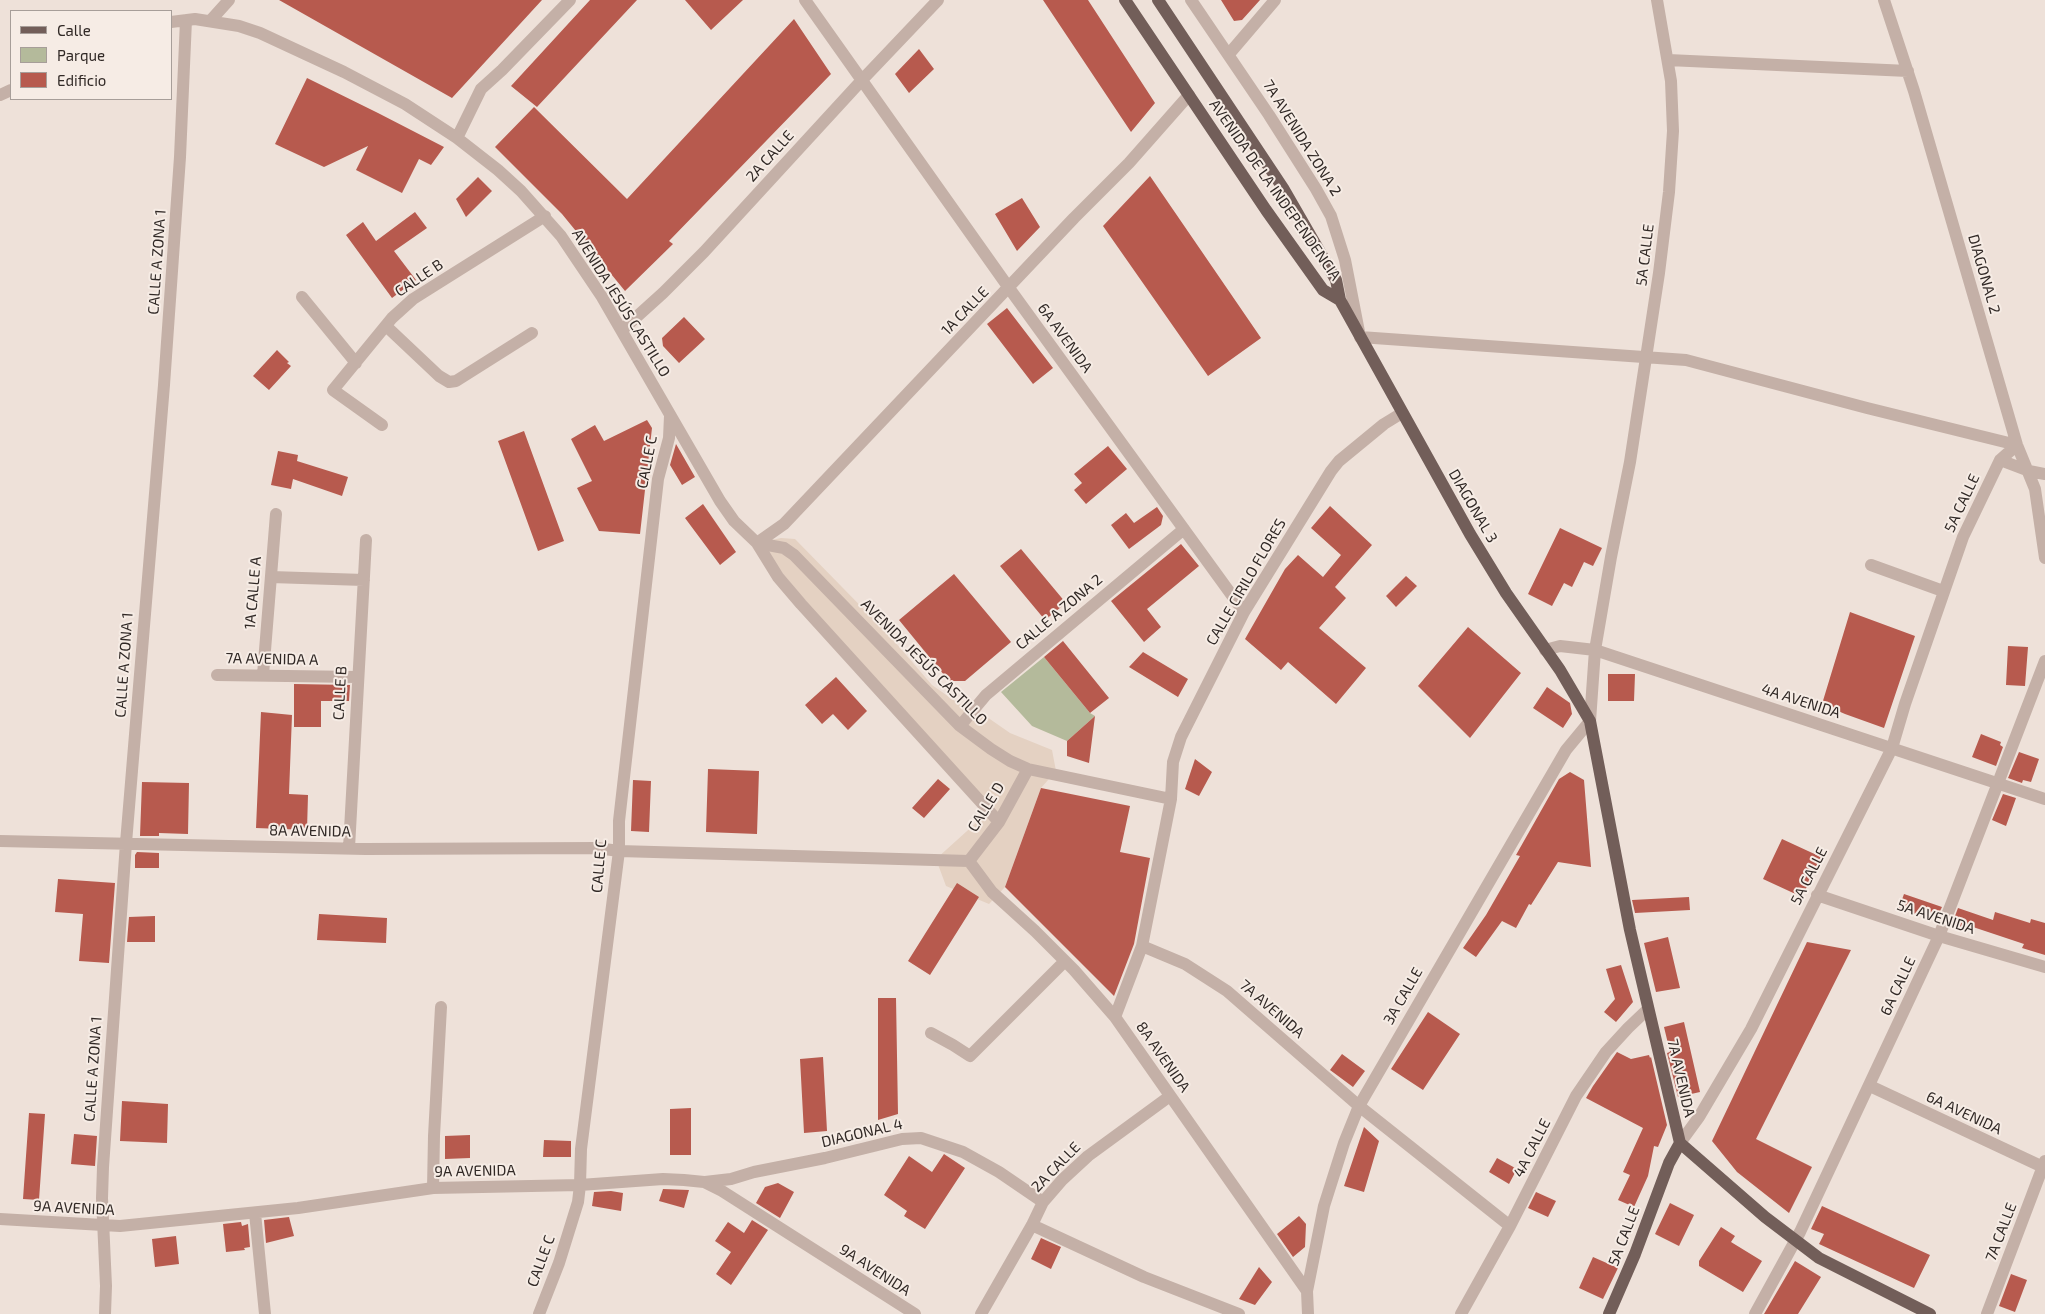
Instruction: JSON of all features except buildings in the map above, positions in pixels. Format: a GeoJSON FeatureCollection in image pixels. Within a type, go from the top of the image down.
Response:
{"type":"FeatureCollection","features":[{"type":"Feature","properties":{"kind":"main road","name":"AVENIDA DE LA INDEPENDENCIA"},"geometry":{"type":"LineString","coordinates":[[1125,0],[1266,210],[1323,290],[1340,300]]}},
{"type":"Feature","properties":{"kind":"main road","name":"AVENIDA DE LA INDEPENDENCIA"},"geometry":{"type":"LineString","coordinates":[[1158,0],[1283,188],[1336,280],[1340,300]]}},
{"type":"Feature","properties":{"kind":"main road","name":"DIAGONAL 3"},"geometry":{"type":"LineString","coordinates":[[1340,300],[1488,564],[1560,670],[1590,721]]}},
{"type":"Feature","properties":{"kind":"main road","name":"7A AVENIDA"},"geometry":{"type":"LineString","coordinates":[[1590,721],[1630,930],[1680,1143]]}},
{"type":"Feature","properties":{"kind":"main road"},"geometry":{"type":"LineString","coordinates":[[1680,1143],[1773,1223],[1819,1258],[1930,1314]]}},
{"type":"Feature","properties":{"kind":"main road","name":"5A CALLE"},"geometry":{"type":"LineString","coordinates":[[1609,1314],[1635,1254],[1669,1162],[1680,1143]]}},
{"type":"Feature","properties":{"kind":"street"},"geometry":{"type":"LineString","coordinates":[[211,20],[230,0]]}},
{"type":"Feature","properties":{"kind":"street"},"geometry":{"type":"LineString","coordinates":[[457,138],[481,89],[570,0]]}},
{"type":"Feature","properties":{"kind":"street","name":"6A AVENIDA"},"geometry":{"type":"LineString","coordinates":[[805,0],[1009,288],[1244,612]]}},
{"type":"Feature","properties":{"kind":"street","name":"2A CALLE"},"geometry":{"type":"LineString","coordinates":[[622,330],[663,294],[704,252],[938,0]]}},
{"type":"Feature","properties":{"kind":"street","name":"7A AVENIDA ZONA 2"},"geometry":{"type":"LineString","coordinates":[[1191,0],[1229,54],[1316,189],[1331,216],[1345,260],[1360,337]]}},
{"type":"Feature","properties":{"kind":"street"},"geometry":{"type":"LineString","coordinates":[[1229,54],[1275,0]]}},
{"type":"Feature","properties":{"kind":"street","name":"5A CALLE"},"geometry":{"type":"LineString","coordinates":[[1590,721],[1595,650],[1610,557],[1630,462],[1659,273],[1669,192],[1673,131],[1671,81],[1657,0]]}},
{"type":"Feature","properties":{"kind":"street","name":"DIAGONAL 2"},"geometry":{"type":"LineString","coordinates":[[1884,0],[1908,71],[2017,445],[2035,489],[2045,558]]}},
{"type":"Feature","properties":{"kind":"street","name":"CALLE A ZONA 1"},"geometry":{"type":"LineString","coordinates":[[105,1314],[106,1253],[103,1226],[103,1168],[126,844],[164,385],[180,156],[186,20]]}},
{"type":"Feature","properties":{"kind":"street","name":"AVENIDA JESÚS CASTILLO"},"geometry":{"type":"LineString","coordinates":[[172,22],[211,20],[260,33],[344,72],[405,104],[457,138],[498,170],[545,216],[580,263],[622,330],[720,501],[734,521],[757,542],[778,576],[999,822]]}},
{"type":"Feature","properties":{"kind":"street"},"geometry":{"type":"LineString","coordinates":[[1668,60],[1908,71]]}},
{"type":"Feature","properties":{"kind":"street","name":"1A CALLE"},"geometry":{"type":"LineString","coordinates":[[757,542],[784,524],[1074,218],[1129,163],[1189,95]]}},
{"type":"Feature","properties":{"kind":"street","name":"CALLE B"},"geometry":{"type":"LineString","coordinates":[[382,425],[332,390],[386,326],[413,299],[545,216]]}},
{"type":"Feature","properties":{"kind":"street"},"geometry":{"type":"LineString","coordinates":[[302,297],[356,363]]}},
{"type":"Feature","properties":{"kind":"street"},"geometry":{"type":"LineString","coordinates":[[386,326],[439,376],[449,382],[456,381],[532,333]]}},
{"type":"Feature","properties":{"kind":"street"},"geometry":{"type":"LineString","coordinates":[[1360,337],[1686,360],[2017,445]]}},
{"type":"Feature","properties":{"kind":"street","name":"CALLE CIRILO FLORES"},"geometry":{"type":"LineString","coordinates":[[1171,799],[1173,762],[1181,738],[1244,612],[1331,471],[1339,461],[1384,424],[1402,413]]}},
{"type":"Feature","properties":{"kind":"street","name":"CALLE C"},"geometry":{"type":"LineString","coordinates":[[539,1314],[559,1263],[578,1202],[581,1149],[620,851],[619,821],[658,479],[669,438],[670,416]]}},
{"type":"Feature","properties":{"kind":"street","name":"5A CALLE"},"geometry":{"type":"LineString","coordinates":[[1680,1143],[1699,1117],[1751,1029],[1892,748],[1963,536],[2000,460],[2017,445]]}},
{"type":"Feature","properties":{"kind":"street"},"geometry":{"type":"LineString","coordinates":[[2000,460],[2029,472],[2045,474]]}},
{"type":"Feature","properties":{"kind":"street","name":"1A CALLE A"},"geometry":{"type":"LineString","coordinates":[[263,675],[276,514]]}},
{"type":"Feature","properties":{"kind":"street","name":"CALLE A ZONA 2"},"geometry":{"type":"LineString","coordinates":[[960,726],[986,695],[1184,529]]}},
{"type":"Feature","properties":{"kind":"street","name":"CALLE B"},"geometry":{"type":"LineString","coordinates":[[349,848],[366,540]]}},
{"type":"Feature","properties":{"kind":"street","name":"AVENIDA JESÚS CASTILLO"},"geometry":{"type":"LineString","coordinates":[[757,542],[784,548],[794,555],[960,726],[992,749],[1028,769],[1171,799]]}},
{"type":"Feature","properties":{"kind":"street"},"geometry":{"type":"LineString","coordinates":[[1871,565],[1943,591]]}},
{"type":"Feature","properties":{"kind":"street"},"geometry":{"type":"LineString","coordinates":[[271,577],[364,580]]}},
{"type":"Feature","properties":{"kind":"street","name":"4A AVENIDA"},"geometry":{"type":"LineString","coordinates":[[1545,650],[1560,646],[1595,650],[2045,799]]}},
{"type":"Feature","properties":{"kind":"street","name":"6A CALLE"},"geometry":{"type":"LineString","coordinates":[[1754,1314],[1795,1240],[1870,1086],[1939,936],[2045,661]]}},
{"type":"Feature","properties":{"kind":"street","name":"7A AVENIDA A"},"geometry":{"type":"LineString","coordinates":[[217,675],[357,677]]}},
{"type":"Feature","properties":{"kind":"street","name":"3A CALLE"},"geometry":{"type":"LineString","coordinates":[[1308,1314],[1307,1291],[1324,1206],[1344,1143],[1359,1106],[1566,750],[1590,721]]}},
{"type":"Feature","properties":{"kind":"street","name":"CALLE D"},"geometry":{"type":"LineString","coordinates":[[969,861],[999,822],[1028,769]]}},
{"type":"Feature","properties":{"kind":"street"},"geometry":{"type":"LineString","coordinates":[[1115,1018],[1142,946],[1171,799]]}},
{"type":"Feature","properties":{"kind":"street","name":"8A AVENIDA"},"geometry":{"type":"LineString","coordinates":[[0,841],[349,848],[597,848],[620,851],[969,861],[992,892],[1065,961],[1099,997],[1307,1291]]}},
{"type":"Feature","properties":{"kind":"street","name":"5A AVENIDA"},"geometry":{"type":"LineString","coordinates":[[1817,895],[1939,936],[2045,967]]}},
{"type":"Feature","properties":{"kind":"street","name":"7A AVENIDA"},"geometry":{"type":"LineString","coordinates":[[1142,946],[1186,964],[1228,991],[1359,1106],[1510,1226]]}},
{"type":"Feature","properties":{"kind":"street"},"geometry":{"type":"LineString","coordinates":[[931,1033],[970,1056],[1065,961]]}},
{"type":"Feature","properties":{"kind":"street"},"geometry":{"type":"LineString","coordinates":[[433,1188],[441,1007]]}},
{"type":"Feature","properties":{"kind":"street","name":"4A CALLE"},"geometry":{"type":"LineString","coordinates":[[1462,1314],[1510,1226],[1576,1096],[1592,1072],[1628,1028],[1648,1010]]}},
{"type":"Feature","properties":{"kind":"street","name":"6A AVENIDA"},"geometry":{"type":"LineString","coordinates":[[1870,1086],[2044,1166]]}},
{"type":"Feature","properties":{"kind":"street","name":"2A CALLE"},"geometry":{"type":"LineString","coordinates":[[981,1314],[1032,1226],[1043,1202],[1062,1180],[1088,1156],[1170,1096]]}},
{"type":"Feature","properties":{"kind":"street","name":"DIAGONAL 4"},"geometry":{"type":"LineString","coordinates":[[704,1182],[731,1179],[754,1172],[825,1158],[902,1139],[921,1138],[963,1152],[999,1172],[1043,1202]]}},
{"type":"Feature","properties":{"kind":"street","name":"7A CALLE"},"geometry":{"type":"LineString","coordinates":[[1987,1314],[2044,1166]]}},
{"type":"Feature","properties":{"kind":"street","name":"9A AVENIDA"},"geometry":{"type":"LineString","coordinates":[[0,1219],[103,1226],[150,1224],[298,1208],[433,1188],[580,1186],[662,1179],[704,1182],[722,1191],[915,1314]]}},
{"type":"Feature","properties":{"kind":"street"},"geometry":{"type":"LineString","coordinates":[[255,1213],[265,1314]]}},
{"type":"Feature","properties":{"kind":"street"},"geometry":{"type":"LineString","coordinates":[[1032,1226],[1144,1277],[1239,1314]]}},
{"type":"Feature","properties":{"kind":"green space"},"geometry":{"type":"Polygon","coordinates":[[[1044,657],[1090,713],[1095,716],[1067,741],[1032,726],[1001,692],[1044,657]]]}},
{"type":"Feature","properties":{"kind":"shaded area"},"geometry":{"type":"Polygon","coordinates":[[[781,538],[795,539],[888,634],[932,685],[959,704],[974,708],[1010,733],[1052,750],[1056,771],[1041,788],[1005,887],[989,904],[946,886],[936,859],[977,822],[987,809],[912,727],[757,543],[781,538]]]}}]}
